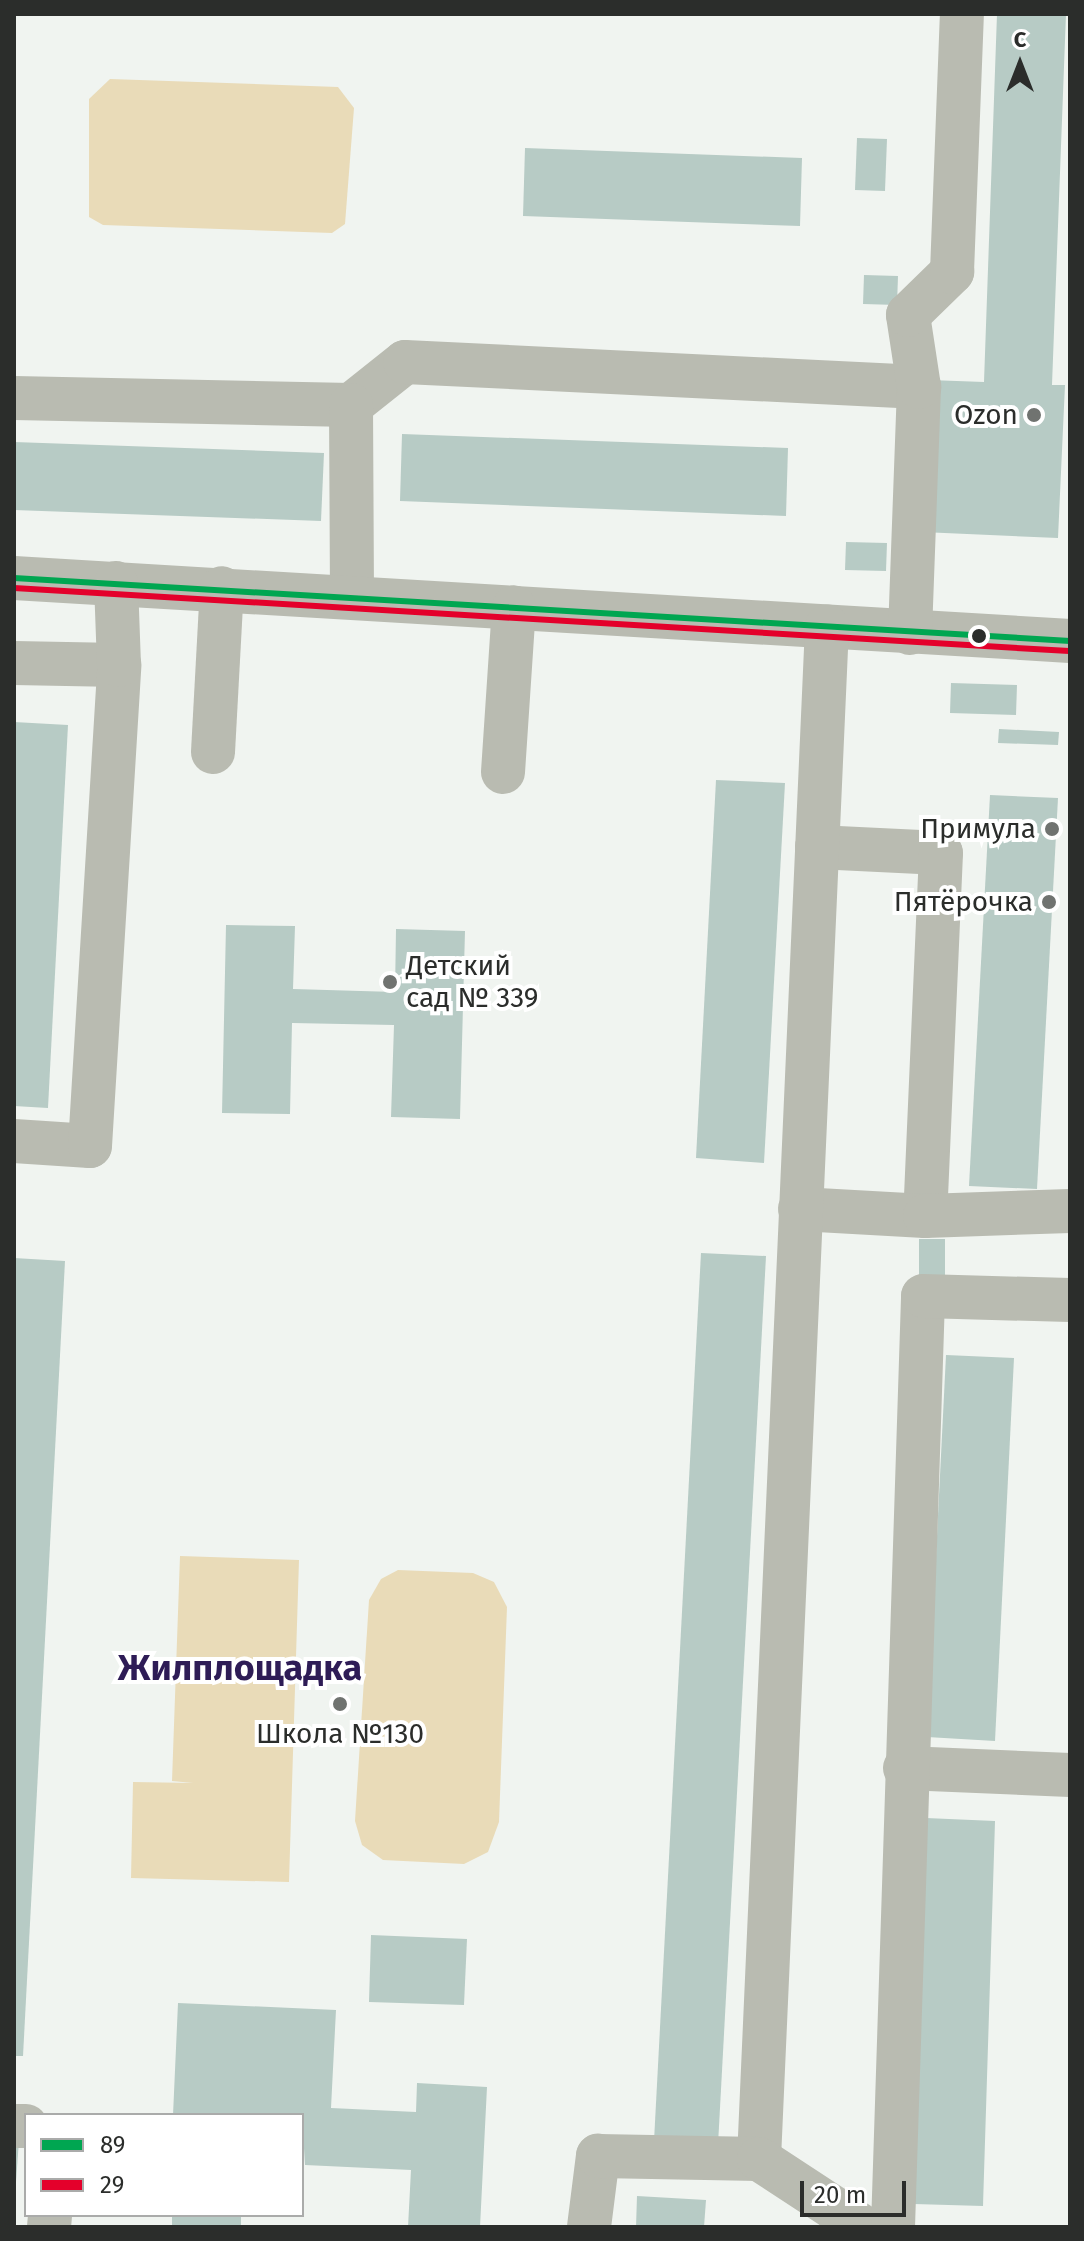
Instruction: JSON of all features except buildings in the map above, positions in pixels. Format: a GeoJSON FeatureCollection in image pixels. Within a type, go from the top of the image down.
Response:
{"type":"FeatureCollection","features":[{"type":"Feature","properties":{"kind":"street"},"geometry":{"type":"LineString","coordinates":[[910,633],[919,387],[908,315],[952,272],[962,14]]}},
{"type":"Feature","properties":{"kind":"street"},"geometry":{"type":"LineString","coordinates":[[14,398],[351,405],[405,362],[919,387]]}},
{"type":"Feature","properties":{"kind":"street"},"geometry":{"type":"LineString","coordinates":[[351,405],[352,596]]}},
{"type":"Feature","properties":{"kind":"street"},"geometry":{"type":"LineString","coordinates":[[14,578],[222,588],[1070,641]]}},
{"type":"Feature","properties":{"kind":"street"},"geometry":{"type":"LineString","coordinates":[[14,1141],[90,1146],[119,665],[116,583]]}},
{"type":"Feature","properties":{"kind":"street"},"geometry":{"type":"LineString","coordinates":[[213,752],[222,588]]}},
{"type":"Feature","properties":{"kind":"street"},"geometry":{"type":"LineString","coordinates":[[503,772],[514,607]]}},
{"type":"Feature","properties":{"kind":"street"},"geometry":{"type":"LineString","coordinates":[[759,2159],[827,627]]}},
{"type":"Feature","properties":{"kind":"street"},"geometry":{"type":"LineString","coordinates":[[14,663],[119,665]]}},
{"type":"Feature","properties":{"kind":"street"},"geometry":{"type":"LineString","coordinates":[[817,847],[941,853],[925,1216]]}},
{"type":"Feature","properties":{"kind":"street"},"geometry":{"type":"LineString","coordinates":[[800,1209],[925,1216],[1070,1211]]}},
{"type":"Feature","properties":{"kind":"street"},"geometry":{"type":"LineString","coordinates":[[893,2227],[905,1768],[923,1296],[1070,1300]]}},
{"type":"Feature","properties":{"kind":"street"},"geometry":{"type":"LineString","coordinates":[[905,1768],[1070,1775]]}},
{"type":"Feature","properties":{"kind":"street"},"geometry":{"type":"LineString","coordinates":[[589,2227],[598,2156],[759,2159],[863,2227]]}},
{"type":"Feature","properties":{"kind":"shaded area"},"geometry":{"type":"Polygon","coordinates":[[[110,79],[338,87],[354,108],[345,224],[332,233],[103,225],[89,217],[89,99],[110,79]]]}},
{"type":"Feature","properties":{"kind":"shaded area"},"geometry":{"type":"Polygon","coordinates":[[[180,1556],[299,1560],[289,1882],[131,1878],[133,1782],[193,1783],[172,1781],[180,1556]]]}},
{"type":"Feature","properties":{"kind":"shaded area"},"geometry":{"type":"Polygon","coordinates":[[[398,1570],[473,1573],[494,1582],[507,1607],[499,1822],[488,1852],[464,1864],[383,1860],[362,1845],[355,1821],[369,1600],[381,1579],[398,1570]]]}},
{"type":"Feature","properties":{"kind":"transit line","name":"89"},"geometry":{"type":"LineString","coordinates":[[14,578],[1070,641]]}},
{"type":"Feature","properties":{"kind":"transit line","name":"29"},"geometry":{"type":"LineString","coordinates":[[14,588],[1069,651]]}},
{"type":"Feature","properties":{"kind":"place","name":"Ozon"},"geometry":{"type":"Point","coordinates":[1034,415]}},
{"type":"Feature","properties":{"kind":"place","name":"Примула"},"geometry":{"type":"Point","coordinates":[1052,829]}},
{"type":"Feature","properties":{"kind":"place","name":"Пятёрочка"},"geometry":{"type":"Point","coordinates":[1049,902]}},
{"type":"Feature","properties":{"kind":"place","name":"Детский сад № 339"},"geometry":{"type":"Point","coordinates":[390,982]}},
{"type":"Feature","properties":{"kind":"place","name":"Школа №130"},"geometry":{"type":"Point","coordinates":[340,1704]}},
{"type":"Feature","properties":{"kind":"district","name":"Жилплощадка"},"geometry":{"type":"Point","coordinates":[240,1669]}}]}
